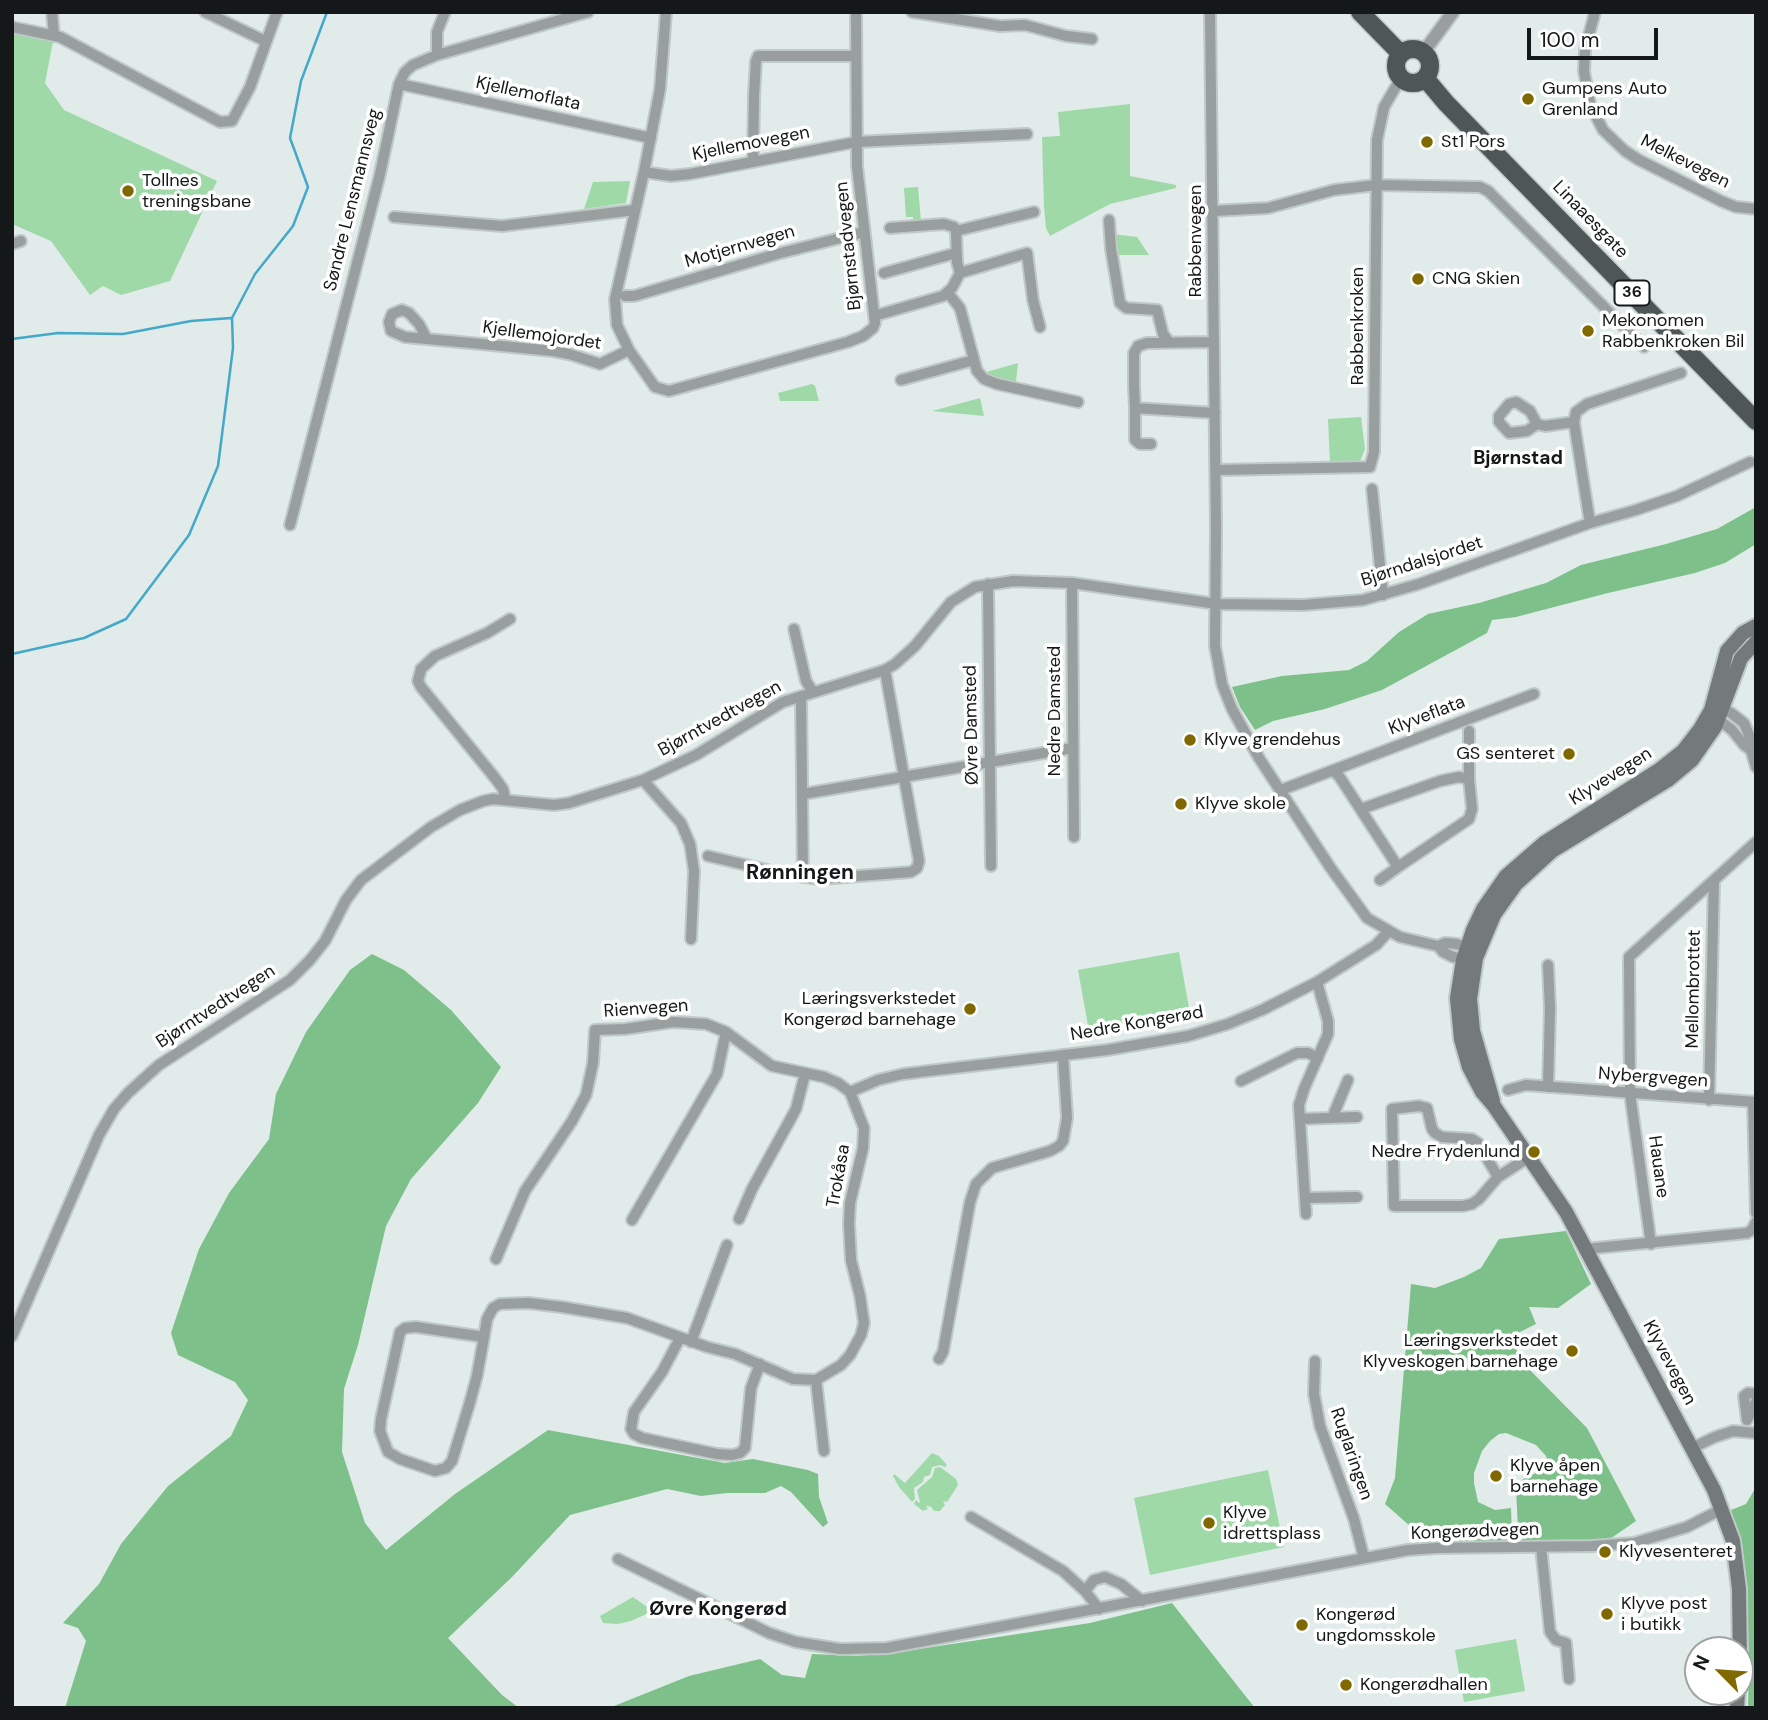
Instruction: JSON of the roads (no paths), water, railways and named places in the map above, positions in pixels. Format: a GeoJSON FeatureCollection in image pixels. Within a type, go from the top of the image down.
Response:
{"type":"FeatureCollection","features":[{"type":"Feature","properties":{"kind":"highway"},"geometry":{"type":"LineString","coordinates":[[1360,12],[1401,54]]}},
{"type":"Feature","properties":{"kind":"highway"},"geometry":{"type":"LineString","coordinates":[[1415,50],[1423,53],[1430,64],[1425,78],[1415,83],[1401,78],[1397,63],[1401,54],[1415,50]]}},
{"type":"Feature","properties":{"kind":"highway","name":"Linaaesgate"},"geometry":{"type":"LineString","coordinates":[[1425,78],[1446,103],[1756,421]]}},
{"type":"Feature","properties":{"kind":"main road","name":"Klyvevegen"},"geometry":{"type":"LineString","coordinates":[[1718,713],[1727,651],[1744,633],[1756,626]]}},
{"type":"Feature","properties":{"kind":"main road","name":"Klyvevegen"},"geometry":{"type":"LineString","coordinates":[[1741,1636],[1733,1541],[1722,1509],[1692,1448],[1554,1193],[1494,1105],[1482,1092],[1469,1067],[1461,1039],[1457,998],[1468,955],[1510,891],[1531,868],[1552,851],[1680,770],[1703,747],[1741,658],[1756,642]]}},
{"type":"Feature","properties":{"kind":"street"},"geometry":{"type":"LineString","coordinates":[[52,12],[54,36]]}},
{"type":"Feature","properties":{"kind":"street"},"geometry":{"type":"LineString","coordinates":[[205,12],[265,41]]}},
{"type":"Feature","properties":{"kind":"street"},"geometry":{"type":"LineString","coordinates":[[12,27],[54,36],[85,49],[220,121],[232,121],[241,107],[277,12]]}},
{"type":"Feature","properties":{"kind":"street"},"geometry":{"type":"LineString","coordinates":[[437,55],[437,32],[445,12]]}},
{"type":"Feature","properties":{"kind":"street"},"geometry":{"type":"LineString","coordinates":[[399,84],[405,72],[413,65],[437,55],[588,12]]}},
{"type":"Feature","properties":{"kind":"street"},"geometry":{"type":"LineString","coordinates":[[644,172],[660,89],[666,12]]}},
{"type":"Feature","properties":{"kind":"street","name":"Bjørnstadvegen"},"geometry":{"type":"LineString","coordinates":[[629,350],[656,387],[669,391],[863,336],[873,328],[856,142],[856,12]]}},
{"type":"Feature","properties":{"kind":"street"},"geometry":{"type":"LineString","coordinates":[[912,12],[1000,26],[1037,27],[1066,36],[1092,39]]}},
{"type":"Feature","properties":{"kind":"street"},"geometry":{"type":"LineString","coordinates":[[1017,26],[1018,12]]}},
{"type":"Feature","properties":{"kind":"street","name":"Rabbenvegen"},"geometry":{"type":"LineString","coordinates":[[1210,12],[1217,604]]}},
{"type":"Feature","properties":{"kind":"street"},"geometry":{"type":"LineString","coordinates":[[1423,53],[1453,12]]}},
{"type":"Feature","properties":{"kind":"street","name":"Melkevegen"},"geometry":{"type":"LineString","coordinates":[[1595,12],[1584,71],[1590,104],[1603,130],[1639,160],[1721,201],[1736,207],[1756,209]]}},
{"type":"Feature","properties":{"kind":"street"},"geometry":{"type":"LineString","coordinates":[[753,161],[754,84],[758,57],[856,56]]}},
{"type":"Feature","properties":{"kind":"street","name":"Rabbenkroken"},"geometry":{"type":"LineString","coordinates":[[1216,470],[1370,467],[1374,440],[1377,140],[1380,118],[1388,98],[1401,78]]}},
{"type":"Feature","properties":{"kind":"street","name":"Kjellemoflata"},"geometry":{"type":"LineString","coordinates":[[399,84],[651,138]]}},
{"type":"Feature","properties":{"kind":"street","name":"Søndre Lensmannsveg"},"geometry":{"type":"LineString","coordinates":[[290,525],[380,174],[399,84]]}},
{"type":"Feature","properties":{"kind":"street","name":"Kjellemovegen"},"geometry":{"type":"LineString","coordinates":[[644,172],[671,176],[690,174],[856,142],[1027,134]]}},
{"type":"Feature","properties":{"kind":"street","name":"Kjellemojordet"},"geometry":{"type":"LineString","coordinates":[[427,339],[553,351],[600,364],[629,350],[617,325],[615,299],[644,172]]}},
{"type":"Feature","properties":{"kind":"street"},"geometry":{"type":"LineString","coordinates":[[1214,211],[1268,208],[1334,190],[1376,185],[1474,186],[1488,191],[1644,347]]}},
{"type":"Feature","properties":{"kind":"street"},"geometry":{"type":"LineString","coordinates":[[394,217],[502,226],[635,210]]}},
{"type":"Feature","properties":{"kind":"street"},"geometry":{"type":"LineString","coordinates":[[956,231],[1034,212]]}},
{"type":"Feature","properties":{"kind":"street"},"geometry":{"type":"LineString","coordinates":[[1109,220],[1120,303],[1126,308],[1157,310],[1163,334],[1169,342]]}},
{"type":"Feature","properties":{"kind":"street"},"geometry":{"type":"LineString","coordinates":[[874,316],[948,293],[960,273],[954,227],[944,224],[890,228]]}},
{"type":"Feature","properties":{"kind":"street","name":"Motjernvegen"},"geometry":{"type":"LineString","coordinates":[[625,296],[634,296],[777,254],[864,232]]}},
{"type":"Feature","properties":{"kind":"street"},"geometry":{"type":"LineString","coordinates":[[884,273],[956,253]]}},
{"type":"Feature","properties":{"kind":"street"},"geometry":{"type":"LineString","coordinates":[[960,273],[1027,253],[1033,300],[1040,327]]}},
{"type":"Feature","properties":{"kind":"street"},"geometry":{"type":"LineString","coordinates":[[948,293],[960,308],[980,375],[990,382],[1078,402]]}},
{"type":"Feature","properties":{"kind":"street"},"geometry":{"type":"LineString","coordinates":[[1151,444],[1140,444],[1135,440],[1136,349],[1141,344],[1214,342]]}},
{"type":"Feature","properties":{"kind":"street"},"geometry":{"type":"LineString","coordinates":[[901,380],[974,360]]}},
{"type":"Feature","properties":{"kind":"street"},"geometry":{"type":"LineString","coordinates":[[1590,523],[1574,422],[1576,412],[1587,404],[1681,373]]}},
{"type":"Feature","properties":{"kind":"street"},"geometry":{"type":"LineString","coordinates":[[1135,408],[1214,413]]}},
{"type":"Feature","properties":{"kind":"street"},"geometry":{"type":"LineString","coordinates":[[1537,424],[1558,425],[1574,422]]}},
{"type":"Feature","properties":{"kind":"street","name":"Bjørndalsjordet"},"geometry":{"type":"LineString","coordinates":[[1217,604],[1303,605],[1363,600],[1383,595],[1590,523],[1677,496],[1750,462]]}},
{"type":"Feature","properties":{"kind":"street"},"geometry":{"type":"LineString","coordinates":[[1372,489],[1383,595]]}},
{"type":"Feature","properties":{"kind":"street","name":"Bjørntvedtvegen"},"geometry":{"type":"LineString","coordinates":[[12,1336],[99,1135],[114,1109],[159,1065],[290,980],[325,941],[351,892],[369,873],[431,827],[482,801],[505,799],[554,805],[569,803],[643,780],[696,755],[771,707],[885,670],[906,656],[951,602],[967,590],[988,584],[1024,581],[1072,583],[1217,604]]}},
{"type":"Feature","properties":{"kind":"street","name":"Nedre Damsted"},"geometry":{"type":"LineString","coordinates":[[1072,583],[1074,838]]}},
{"type":"Feature","properties":{"kind":"street","name":"Øvre Damsted"},"geometry":{"type":"LineString","coordinates":[[988,584],[990,866]]}},
{"type":"Feature","properties":{"kind":"street"},"geometry":{"type":"LineString","coordinates":[[1217,604],[1215,646],[1222,684],[1242,729],[1356,905],[1367,918],[1388,932],[1437,946],[1445,943],[1468,955]]}},
{"type":"Feature","properties":{"kind":"street"},"geometry":{"type":"LineString","coordinates":[[505,799],[503,789],[495,778],[418,681],[421,668],[435,656],[487,633],[510,619]]}},
{"type":"Feature","properties":{"kind":"street"},"geometry":{"type":"LineString","coordinates":[[793,629],[806,681],[813,692]]}},
{"type":"Feature","properties":{"kind":"street"},"geometry":{"type":"LineString","coordinates":[[708,856],[803,877],[830,879],[911,872],[917,868],[919,861],[885,670]]}},
{"type":"Feature","properties":{"kind":"street","name":"Klyveflata"},"geometry":{"type":"LineString","coordinates":[[1281,790],[1534,694]]}},
{"type":"Feature","properties":{"kind":"street"},"geometry":{"type":"LineString","coordinates":[[801,696],[803,877]]}},
{"type":"Feature","properties":{"kind":"street"},"geometry":{"type":"LineString","coordinates":[[1718,713],[1751,750],[1756,766]]}},
{"type":"Feature","properties":{"kind":"street","name":"Klyveflata"},"geometry":{"type":"LineString","coordinates":[[1398,867],[1469,819],[1472,809],[1469,731]]}},
{"type":"Feature","properties":{"kind":"street"},"geometry":{"type":"LineString","coordinates":[[803,794],[1073,748]]}},
{"type":"Feature","properties":{"kind":"street"},"geometry":{"type":"LineString","coordinates":[[1333,771],[1339,776],[1398,867],[1380,880]]}},
{"type":"Feature","properties":{"kind":"street"},"geometry":{"type":"LineString","coordinates":[[1361,809],[1440,781],[1459,777],[1469,779]]}},
{"type":"Feature","properties":{"kind":"street"},"geometry":{"type":"LineString","coordinates":[[643,780],[681,823],[690,844],[694,871],[691,939]]}},
{"type":"Feature","properties":{"kind":"street","name":"Mellombrottet"},"geometry":{"type":"LineString","coordinates":[[1630,1094],[1629,957],[1756,842]]}},
{"type":"Feature","properties":{"kind":"street","name":"Mellombrottet"},"geometry":{"type":"LineString","coordinates":[[1709,1100],[1714,880]]}},
{"type":"Feature","properties":{"kind":"street","name":"Nedre Kongerød"},"geometry":{"type":"LineString","coordinates":[[939,1359],[943,1352],[972,1191],[979,1178],[992,1168],[1051,1151],[1063,1141],[1067,1118],[1063,1055],[1136,1046],[1188,1036],[1228,1024],[1317,982],[1376,945],[1388,932]]}},
{"type":"Feature","properties":{"kind":"street"},"geometry":{"type":"LineString","coordinates":[[1548,965],[1548,1087]]}},
{"type":"Feature","properties":{"kind":"street"},"geometry":{"type":"LineString","coordinates":[[1306,1214],[1300,1099],[1328,1034],[1328,1021],[1317,982]]}},
{"type":"Feature","properties":{"kind":"street","name":"Rienvegen"},"geometry":{"type":"LineString","coordinates":[[496,1259],[525,1191],[572,1121],[586,1095],[593,1063],[595,1030],[625,1029],[673,1021],[706,1024],[726,1032],[765,1063],[779,1069],[832,1080],[850,1093]]}},
{"type":"Feature","properties":{"kind":"street"},"geometry":{"type":"LineString","coordinates":[[632,1220],[717,1074],[726,1032]]}},
{"type":"Feature","properties":{"kind":"street"},"geometry":{"type":"LineString","coordinates":[[1241,1080],[1297,1053],[1308,1053],[1318,1058]]}},
{"type":"Feature","properties":{"kind":"street"},"geometry":{"type":"LineString","coordinates":[[850,1093],[878,1080],[903,1074],[1063,1055]]}},
{"type":"Feature","properties":{"kind":"street"},"geometry":{"type":"LineString","coordinates":[[738,1219],[796,1109],[805,1074]]}},
{"type":"Feature","properties":{"kind":"street"},"geometry":{"type":"LineString","coordinates":[[1332,1118],[1348,1080]]}},
{"type":"Feature","properties":{"kind":"street","name":"Nybergvegen"},"geometry":{"type":"LineString","coordinates":[[1508,1090],[1526,1085],[1754,1102]]}},
{"type":"Feature","properties":{"kind":"street","name":"Trokåsa"},"geometry":{"type":"LineString","coordinates":[[816,1380],[841,1365],[850,1355],[864,1323],[851,1260],[849,1224],[850,1203],[863,1148],[864,1128],[850,1093]]}},
{"type":"Feature","properties":{"kind":"street","name":"Hauane"},"geometry":{"type":"LineString","coordinates":[[1630,1094],[1651,1244]]}},
{"type":"Feature","properties":{"kind":"street"},"geometry":{"type":"LineString","coordinates":[[1754,1102],[1756,1213]]}},
{"type":"Feature","properties":{"kind":"street"},"geometry":{"type":"LineString","coordinates":[[1498,1177],[1478,1143],[1472,1139],[1442,1137],[1435,1133],[1427,1108],[1419,1106],[1392,1109],[1394,1206],[1472,1204],[1498,1177],[1529,1157]]}},
{"type":"Feature","properties":{"kind":"street"},"geometry":{"type":"LineString","coordinates":[[1300,1119],[1357,1117]]}},
{"type":"Feature","properties":{"kind":"street"},"geometry":{"type":"LineString","coordinates":[[1305,1198],[1357,1197]]}},
{"type":"Feature","properties":{"kind":"street"},"geometry":{"type":"LineString","coordinates":[[1586,1249],[1747,1233],[1756,1222]]}},
{"type":"Feature","properties":{"kind":"street"},"geometry":{"type":"LineString","coordinates":[[727,1245],[686,1340],[634,1412],[631,1429],[642,1438],[717,1454],[740,1453],[746,1448],[751,1388],[761,1364]]}},
{"type":"Feature","properties":{"kind":"street"},"geometry":{"type":"LineString","coordinates":[[484,1337],[416,1326],[400,1332],[380,1419],[380,1432],[388,1452],[435,1471],[446,1468],[452,1461],[471,1402],[484,1337],[487,1319],[493,1308],[511,1303],[600,1312],[646,1324],[686,1340],[736,1354],[793,1379],[816,1380],[824,1451]]}},
{"type":"Feature","properties":{"kind":"street","name":"Ruglaringen"},"geometry":{"type":"LineString","coordinates":[[1315,1361],[1314,1394],[1320,1426],[1349,1503],[1364,1558]]}},
{"type":"Feature","properties":{"kind":"street"},"geometry":{"type":"LineString","coordinates":[[1747,1420],[1744,1396],[1748,1392],[1756,1394]]}},
{"type":"Feature","properties":{"kind":"street"},"geometry":{"type":"LineString","coordinates":[[1741,1432],[1756,1402]]}},
{"type":"Feature","properties":{"kind":"street"},"geometry":{"type":"LineString","coordinates":[[1692,1448],[1716,1437],[1741,1432],[1756,1433]]}},
{"type":"Feature","properties":{"kind":"street","name":"Kongerødvegen"},"geometry":{"type":"LineString","coordinates":[[618,1559],[769,1633],[806,1645],[840,1649],[887,1648],[1364,1558],[1436,1548],[1613,1546],[1650,1540],[1687,1527],[1722,1509]]}},
{"type":"Feature","properties":{"kind":"street"},"geometry":{"type":"LineString","coordinates":[[971,1517],[1063,1571],[1085,1591],[1098,1609]]}},
{"type":"Feature","properties":{"kind":"street"},"geometry":{"type":"LineString","coordinates":[[1541,1547],[1550,1632],[1556,1640],[1566,1643],[1569,1679]]}},
{"type":"Feature","properties":{"kind":"street"},"geometry":{"type":"LineString","coordinates":[[1085,1591],[1094,1580],[1105,1577],[1121,1584],[1142,1601]]}},
{"type":"Feature","properties":{"kind":"waterway"},"geometry":{"type":"LineString","coordinates":[[12,654],[84,638],[126,619],[189,535],[218,466],[233,348],[232,318],[255,274],[293,226],[308,187],[290,138],[301,81],[327,12]]}},
{"type":"Feature","properties":{"kind":"waterway"},"geometry":{"type":"LineString","coordinates":[[12,339],[58,333],[123,334],[191,321],[231,318]]}},
{"type":"Feature","properties":{"kind":"place","name":"Gumpens Auto Grenland"},"geometry":{"type":"Point","coordinates":[1528,99]}},
{"type":"Feature","properties":{"kind":"place","name":"St1 Pors"},"geometry":{"type":"Point","coordinates":[1427,142]}},
{"type":"Feature","properties":{"kind":"place","name":"Tollnes treningsbane"},"geometry":{"type":"Point","coordinates":[128,191]}},
{"type":"Feature","properties":{"kind":"place","name":"CNG Skien"},"geometry":{"type":"Point","coordinates":[1418,279]}},
{"type":"Feature","properties":{"kind":"place","name":"Mekonomen Rabbenkroken Bil"},"geometry":{"type":"Point","coordinates":[1588,331]}},
{"type":"Feature","properties":{"kind":"place","name":"Klyve grendehus"},"geometry":{"type":"Point","coordinates":[1190,740]}},
{"type":"Feature","properties":{"kind":"place","name":"GS senteret"},"geometry":{"type":"Point","coordinates":[1569,754]}},
{"type":"Feature","properties":{"kind":"place","name":"Klyve skole"},"geometry":{"type":"Point","coordinates":[1181,804]}},
{"type":"Feature","properties":{"kind":"place","name":"Læringsverkstedet Kongerød barnehage"},"geometry":{"type":"Point","coordinates":[970,1009]}},
{"type":"Feature","properties":{"kind":"place","name":"Nedre Frydenlund"},"geometry":{"type":"Point","coordinates":[1534,1152]}},
{"type":"Feature","properties":{"kind":"place","name":"Læringsverkstedet Klyveskogen barnehage"},"geometry":{"type":"Point","coordinates":[1572,1351]}},
{"type":"Feature","properties":{"kind":"place","name":"Klyve åpen barnehage"},"geometry":{"type":"Point","coordinates":[1496,1476]}},
{"type":"Feature","properties":{"kind":"place","name":"Klyve idrettsplass"},"geometry":{"type":"Point","coordinates":[1209,1523]}},
{"type":"Feature","properties":{"kind":"place","name":"Klyvesenteret"},"geometry":{"type":"Point","coordinates":[1605,1552]}},
{"type":"Feature","properties":{"kind":"place","name":"Klyve post i butikk"},"geometry":{"type":"Point","coordinates":[1607,1614]}},
{"type":"Feature","properties":{"kind":"place","name":"Kongerød ungdomsskole"},"geometry":{"type":"Point","coordinates":[1302,1625]}},
{"type":"Feature","properties":{"kind":"place","name":"Kongerødhallen"},"geometry":{"type":"Point","coordinates":[1346,1685]}},
{"type":"Feature","properties":{"kind":"district","name":"Bjørnstad"},"geometry":{"type":"Point","coordinates":[1518,459]}},
{"type":"Feature","properties":{"kind":"district","name":"Rønningen"},"geometry":{"type":"Point","coordinates":[800,873]}},
{"type":"Feature","properties":{"kind":"district","name":"Øvre Kongerød"},"geometry":{"type":"Point","coordinates":[718,1610]}}]}
